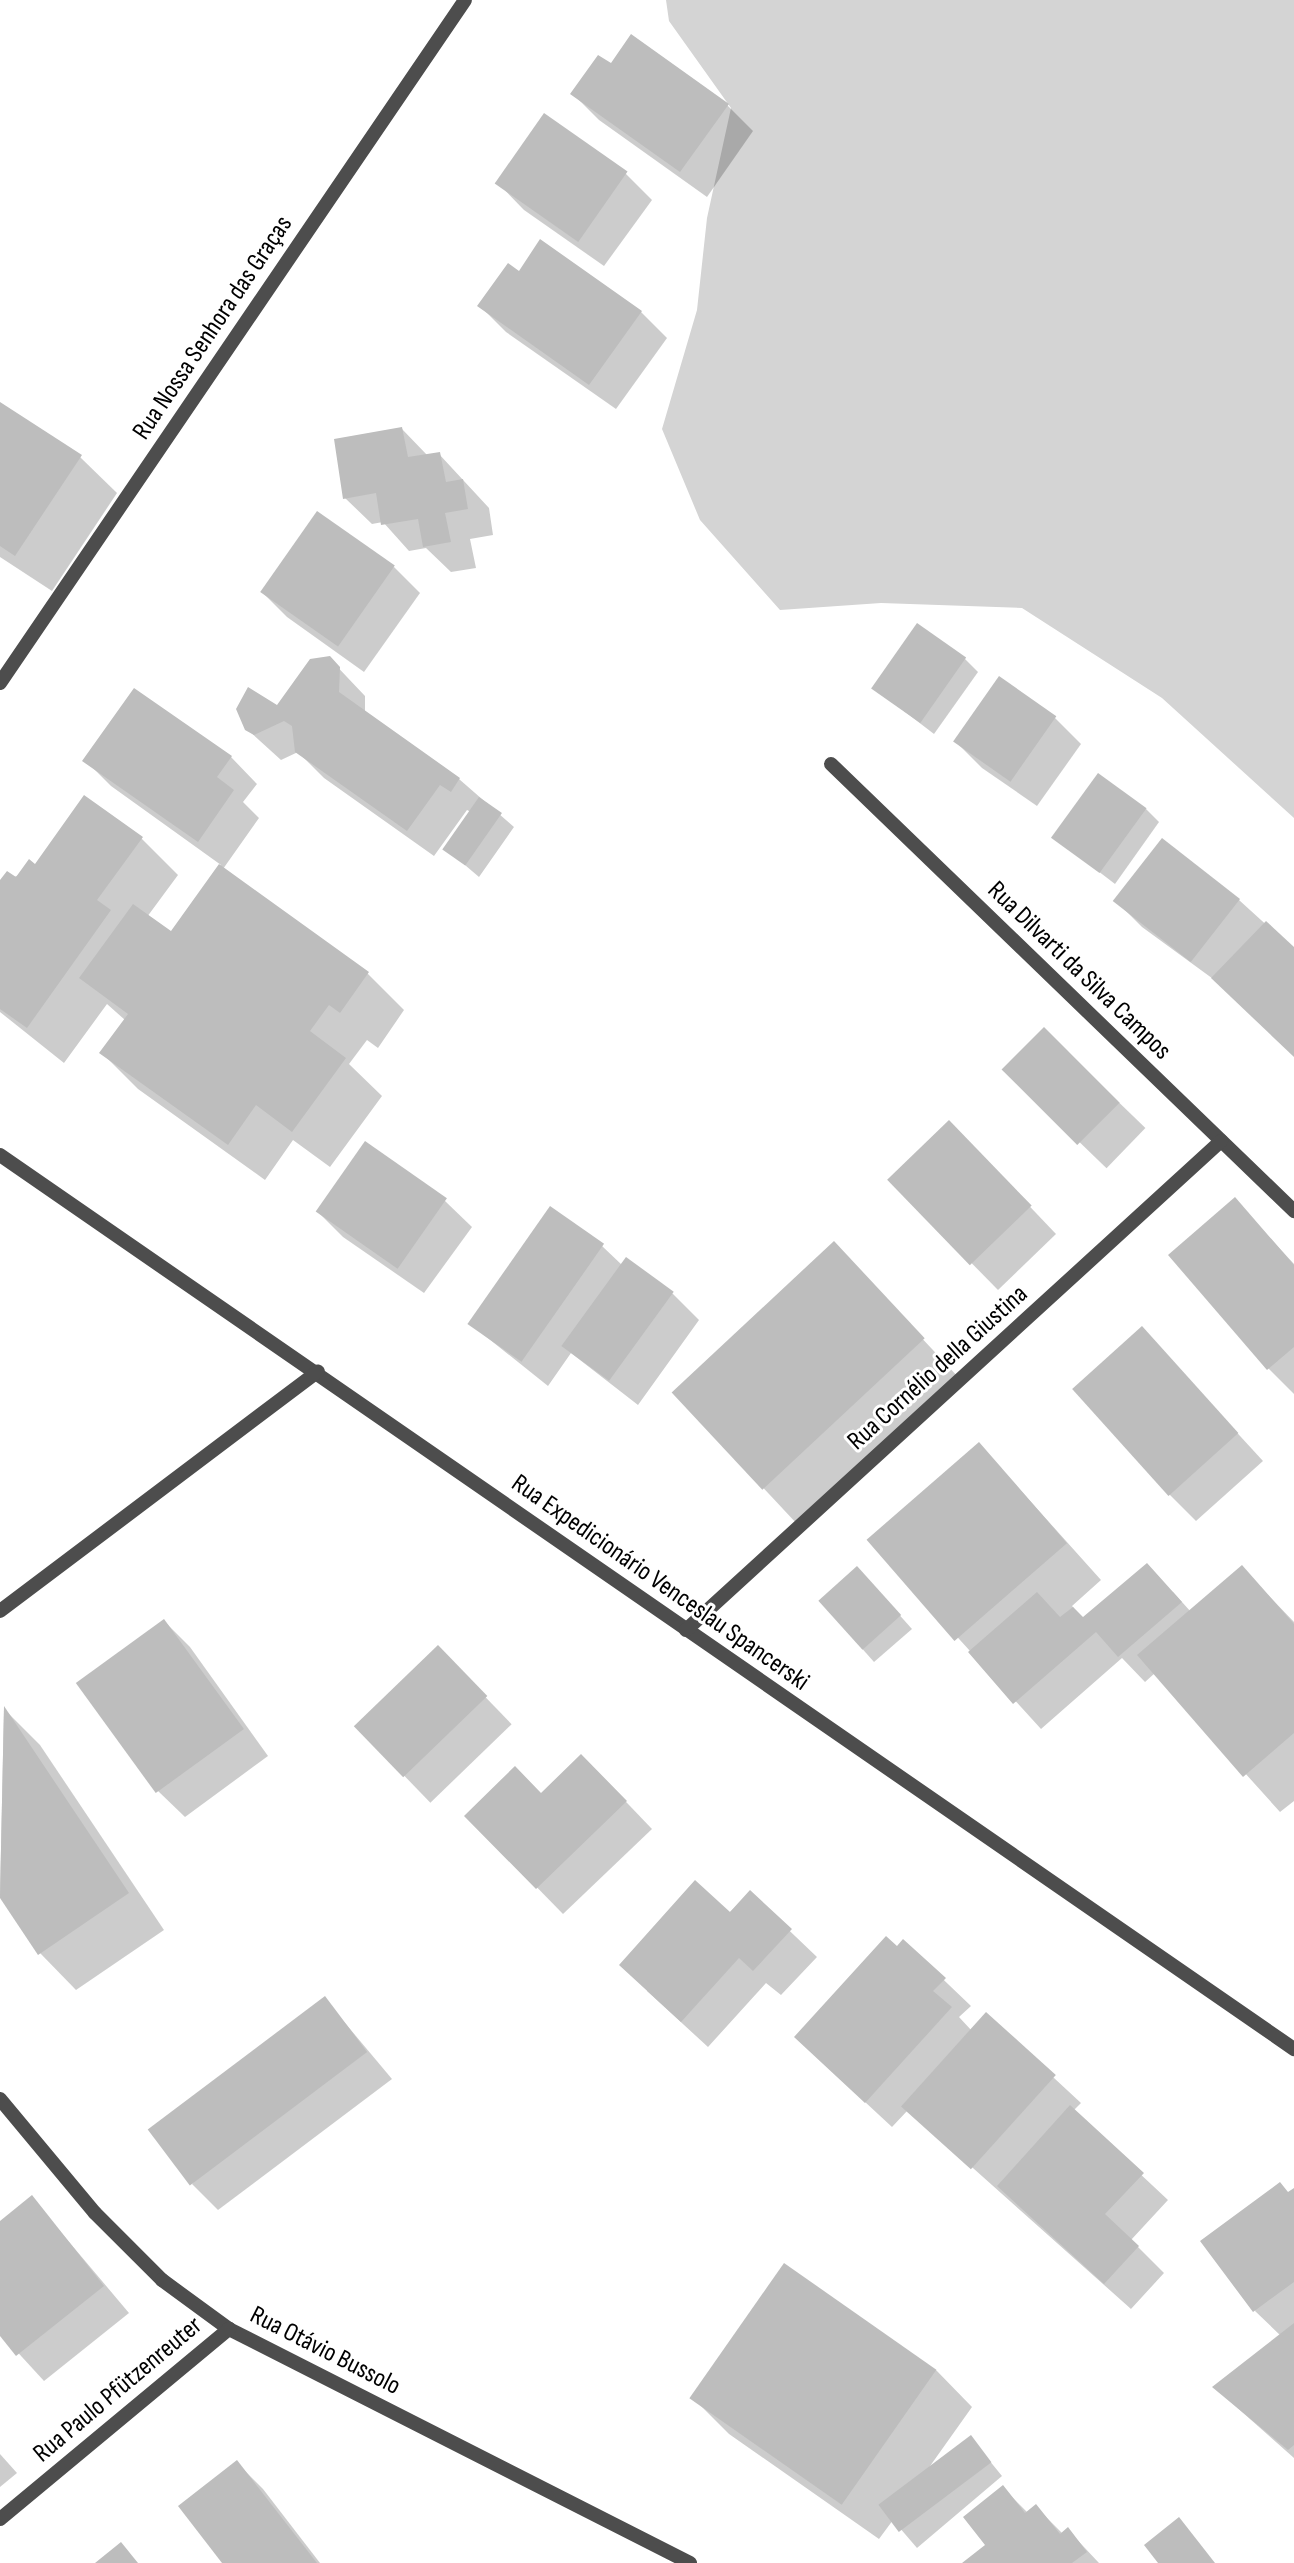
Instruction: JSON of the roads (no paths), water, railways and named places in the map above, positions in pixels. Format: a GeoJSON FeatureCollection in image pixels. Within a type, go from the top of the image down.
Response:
{"type":"FeatureCollection","features":[{"type":"Feature","properties":{"kind":"street","name":"Rua Nossa Senhora das Graças"},"geometry":{"type":"LineString","coordinates":[[0,683],[465,0]]}},
{"type":"Feature","properties":{"kind":"street","name":"Rua Dilvarti da Silva Campos"},"geometry":{"type":"LineString","coordinates":[[831,764],[1294,1211]]}},
{"type":"Feature","properties":{"kind":"street","name":"Rua Cornélio della Giustina"},"geometry":{"type":"LineString","coordinates":[[686,1630],[1221,1141]]}},
{"type":"Feature","properties":{"kind":"street","name":"Rua Expedicionário Venceslau Spancerski"},"geometry":{"type":"LineString","coordinates":[[0,1155],[318,1371],[686,1630],[1294,2049]]}},
{"type":"Feature","properties":{"kind":"street"},"geometry":{"type":"LineString","coordinates":[[0,1611],[318,1371]]}},
{"type":"Feature","properties":{"kind":"street","name":"Rua Otávio Bussolo"},"geometry":{"type":"LineString","coordinates":[[0,2099],[28,2139],[117,2235],[162,2280],[229,2329],[690,2563]]}},
{"type":"Feature","properties":{"kind":"street","name":"Rua Paulo Pfützenreuter"},"geometry":{"type":"LineString","coordinates":[[0,2519],[229,2329]]}}]}
